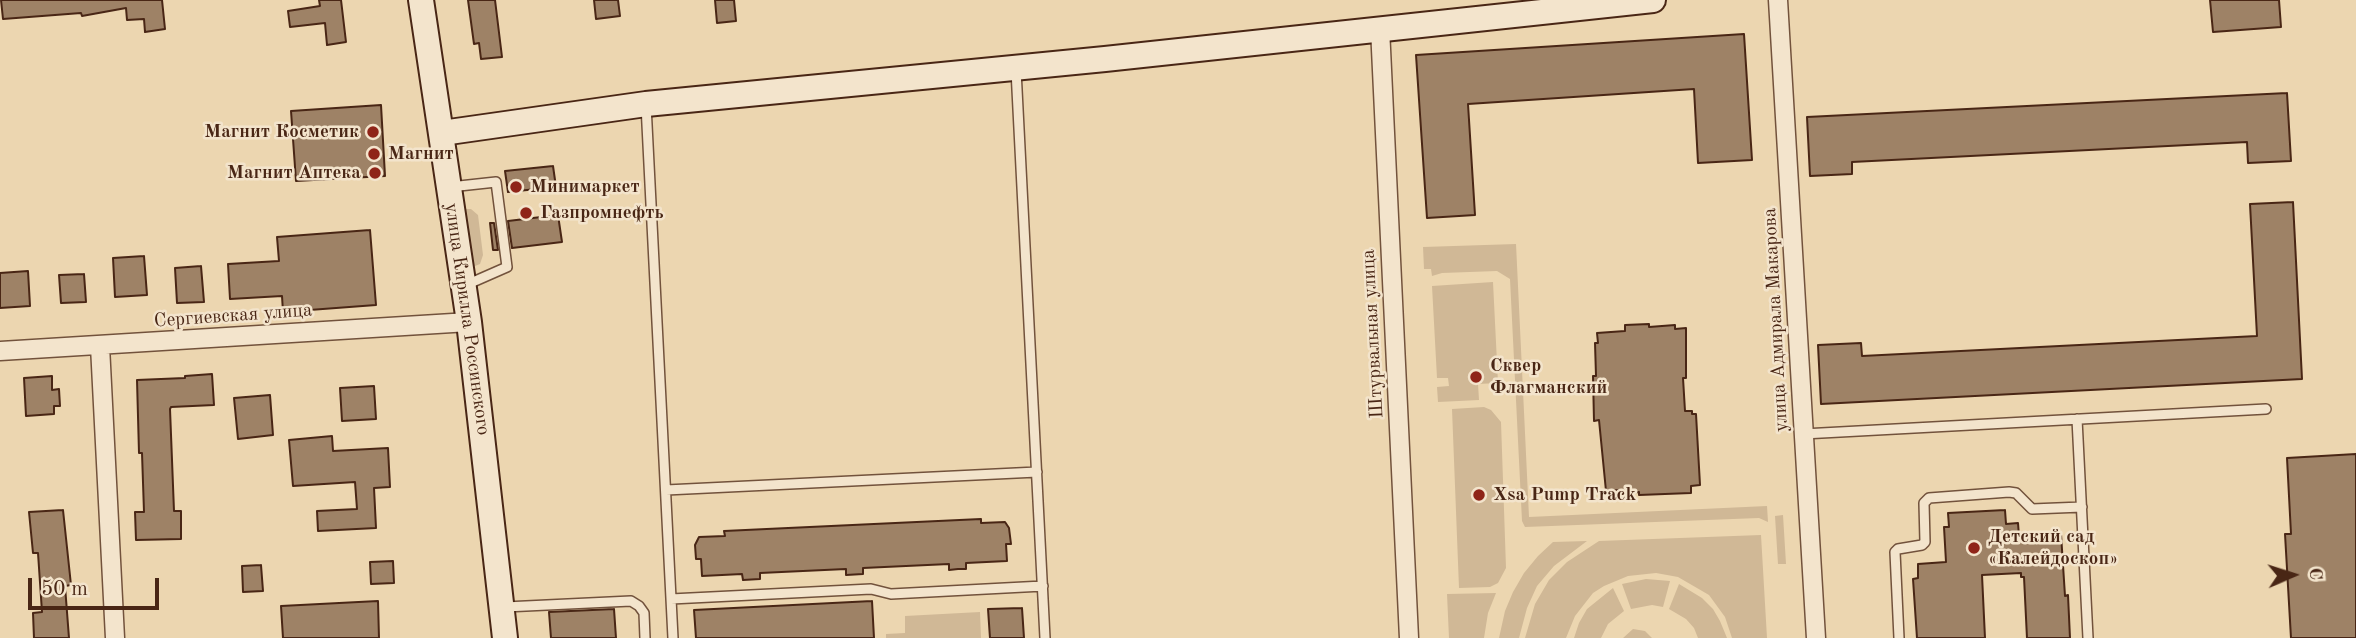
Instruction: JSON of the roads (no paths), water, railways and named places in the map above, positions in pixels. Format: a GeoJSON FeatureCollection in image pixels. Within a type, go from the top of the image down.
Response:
{"type":"FeatureCollection","features":[{"type":"Feature","properties":{"kind":"street","name":"улица Кирилла Россинского"},"geometry":{"type":"LineString","coordinates":[[421,0],[469,322],[505,638]]}},
{"type":"Feature","properties":{"kind":"street"},"geometry":{"type":"LineString","coordinates":[[442,133],[646,104],[1653,0]]}},
{"type":"Feature","properties":{"kind":"street","name":"улица Адмирала Макарова"},"geometry":{"type":"LineString","coordinates":[[1778,0],[1815,638]]}},
{"type":"Feature","properties":{"kind":"street","name":"Штурвальная улица"},"geometry":{"type":"LineString","coordinates":[[1380,28],[1409,638]]}},
{"type":"Feature","properties":{"kind":"street","name":"Сергиевская улица"},"geometry":{"type":"LineString","coordinates":[[0,351],[469,322]]}},
{"type":"Feature","properties":{"kind":"street"},"geometry":{"type":"LineString","coordinates":[[100,346],[115,638]]}},
{"type":"Feature","properties":{"kind":"lane"},"geometry":{"type":"LineString","coordinates":[[1016,67],[1045,638]]}},
{"type":"Feature","properties":{"kind":"lane"},"geometry":{"type":"LineString","coordinates":[[646,104],[673,638]]}},
{"type":"Feature","properties":{"kind":"lane"},"geometry":{"type":"LineString","coordinates":[[449,187],[496,182],[508,267],[464,286]]}},
{"type":"Feature","properties":{"kind":"lane"},"geometry":{"type":"LineString","coordinates":[[1804,434],[2266,409]]}},
{"type":"Feature","properties":{"kind":"lane"},"geometry":{"type":"LineString","coordinates":[[2077,419],[2088,638]]}},
{"type":"Feature","properties":{"kind":"lane"},"geometry":{"type":"LineString","coordinates":[[666,490],[1037,472]]}},
{"type":"Feature","properties":{"kind":"lane"},"geometry":{"type":"LineString","coordinates":[[1899,638],[1895,552],[1898,549],[1917,547],[1925,542],[1924,503],[1929,498],[2009,492],[2016,493],[2032,509],[2081,508]]}},
{"type":"Feature","properties":{"kind":"lane"},"geometry":{"type":"LineString","coordinates":[[671,599],[871,589],[891,594],[1042,586]]}},
{"type":"Feature","properties":{"kind":"lane"},"geometry":{"type":"LineString","coordinates":[[502,607],[631,601],[644,613],[645,638]]}},
{"type":"Feature","properties":{"kind":"place","name":"Магнит Косметик"},"geometry":{"type":"Point","coordinates":[373,132]}},
{"type":"Feature","properties":{"kind":"place","name":"Магнит"},"geometry":{"type":"Point","coordinates":[374,154]}},
{"type":"Feature","properties":{"kind":"place","name":"Магнит Аптека"},"geometry":{"type":"Point","coordinates":[375,173]}},
{"type":"Feature","properties":{"kind":"place","name":"Минимаркет"},"geometry":{"type":"Point","coordinates":[516,187]}},
{"type":"Feature","properties":{"kind":"place","name":"Газпромнефть"},"geometry":{"type":"Point","coordinates":[526,213]}},
{"type":"Feature","properties":{"kind":"place","name":"Сквер Флагманский"},"geometry":{"type":"Point","coordinates":[1476,377]}},
{"type":"Feature","properties":{"kind":"place","name":"Xsa Pump Track"},"geometry":{"type":"Point","coordinates":[1479,495]}},
{"type":"Feature","properties":{"kind":"place","name":"Детский сад «Калейдоскоп»"},"geometry":{"type":"Point","coordinates":[1974,548]}}]}
